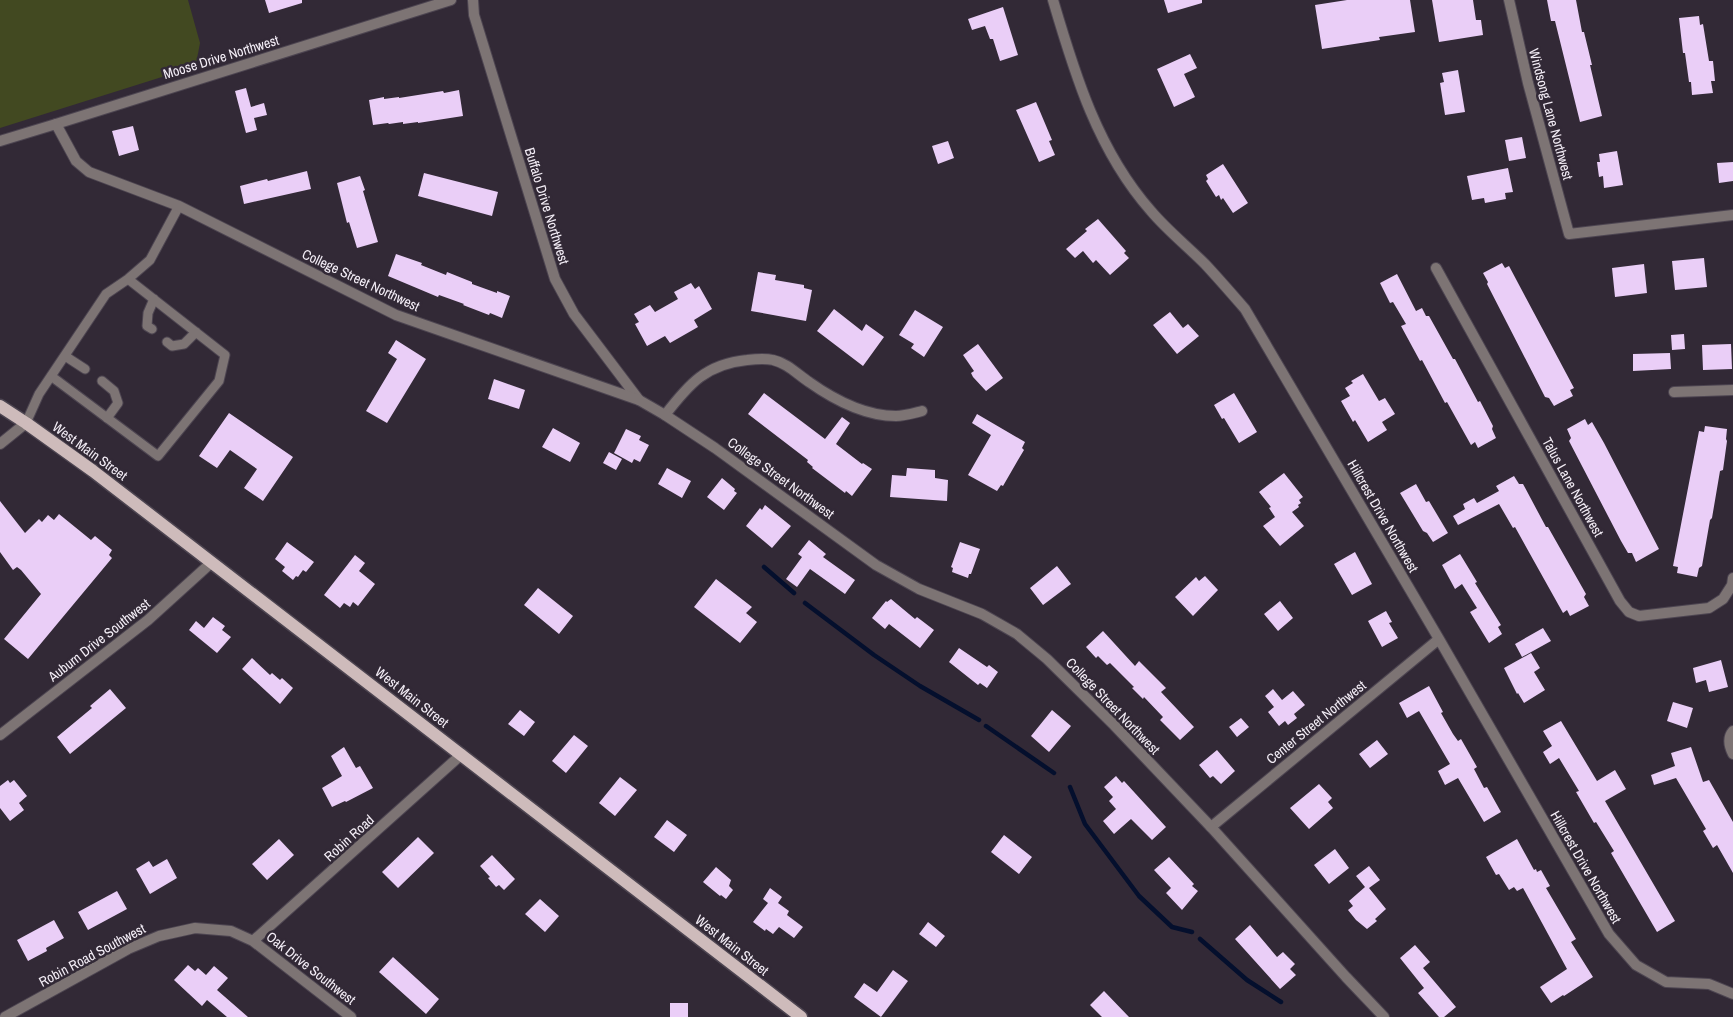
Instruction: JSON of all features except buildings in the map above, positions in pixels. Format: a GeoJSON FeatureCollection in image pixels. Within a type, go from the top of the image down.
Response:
{"type":"FeatureCollection","features":[{"type":"Feature","properties":{"kind":"main road","name":"West Main Street"},"geometry":{"type":"LineString","coordinates":[[0,406],[93,471],[212,562],[462,754],[794,1015]]}},
{"type":"Feature","properties":{"kind":"street","name":"Moose Drive Northwest"},"geometry":{"type":"LineString","coordinates":[[0,141],[451,0]]}},
{"type":"Feature","properties":{"kind":"street","name":"Buffalo Drive Northwest"},"geometry":{"type":"LineString","coordinates":[[473,0],[477,24],[556,279],[574,314],[639,400]]}},
{"type":"Feature","properties":{"kind":"street","name":"Hillcrest Drive Northwest"},"geometry":{"type":"LineString","coordinates":[[1053,0],[1075,73],[1094,123],[1126,178],[1151,212],[1205,264],[1246,309],[1610,934],[1636,965],[1666,982],[1709,984],[1733,994]]}},
{"type":"Feature","properties":{"kind":"street","name":"Windsong Lane Northwest"},"geometry":{"type":"LineString","coordinates":[[1509,0],[1528,84],[1569,234],[1733,215]]}},
{"type":"Feature","properties":{"kind":"street","name":"College Street Northwest"},"geometry":{"type":"LineString","coordinates":[[56,124],[76,161],[90,172],[179,206],[396,314],[639,400],[715,448],[876,565],[919,590],[982,614],[1017,634],[1047,658],[1114,725],[1211,827],[1339,970],[1384,1017]]}},
{"type":"Feature","properties":{"kind":"street","name":"Talus Lane Northwest"},"geometry":{"type":"LineString","coordinates":[[1436,268],[1620,601],[1629,612],[1639,616],[1709,608],[1723,600],[1732,585],[1733,578]]}},
{"type":"Feature","properties":{"kind":"street"},"geometry":{"type":"LineString","coordinates":[[665,415],[680,394],[716,366],[732,361],[752,359],[773,360],[792,368],[809,382],[840,400],[876,414],[897,416],[922,412]]}},
{"type":"Feature","properties":{"kind":"street"},"geometry":{"type":"LineString","coordinates":[[1674,392],[1733,390]]}},
{"type":"Feature","properties":{"kind":"street"},"geometry":{"type":"LineString","coordinates":[[0,444],[26,423]]}},
{"type":"Feature","properties":{"kind":"street","name":"Auburn Drive Southwest"},"geometry":{"type":"LineString","coordinates":[[0,735],[148,620],[212,562]]}},
{"type":"Feature","properties":{"kind":"street","name":"Center Street Northwest"},"geometry":{"type":"LineString","coordinates":[[1211,827],[1439,639]]}},
{"type":"Feature","properties":{"kind":"street"},"geometry":{"type":"LineString","coordinates":[[1733,730],[1730,735],[1729,745],[1733,754]]}},
{"type":"Feature","properties":{"kind":"street","name":"Robin Road"},"geometry":{"type":"LineString","coordinates":[[253,941],[462,754]]}},
{"type":"Feature","properties":{"kind":"street","name":"Robin Road Southwest"},"geometry":{"type":"LineString","coordinates":[[7,1017],[128,949],[159,936],[195,928],[232,931],[253,941]]}},
{"type":"Feature","properties":{"kind":"street","name":"Oak Drive Southwest"},"geometry":{"type":"LineString","coordinates":[[253,941],[351,1017]]}},
{"type":"Feature","properties":{"kind":"lane"},"geometry":{"type":"LineString","coordinates":[[26,423],[39,394],[106,294],[128,279],[150,260],[179,206]]}},
{"type":"Feature","properties":{"kind":"lane"},"geometry":{"type":"LineString","coordinates":[[51,376],[158,456],[219,381],[225,354],[128,279]]}},
{"type":"Feature","properties":{"kind":"lane"},"geometry":{"type":"LineString","coordinates":[[152,330],[147,326],[148,313],[154,299]]}},
{"type":"Feature","properties":{"kind":"lane"},"geometry":{"type":"LineString","coordinates":[[167,342],[172,346],[184,344],[196,332]]}},
{"type":"Feature","properties":{"kind":"lane"},"geometry":{"type":"LineString","coordinates":[[65,356],[85,369]]}},
{"type":"Feature","properties":{"kind":"lane"},"geometry":{"type":"LineString","coordinates":[[102,381],[114,391],[118,403],[106,418]]}},
{"type":"Feature","properties":{"kind":"green space"},"geometry":{"type":"Polygon","coordinates":[[[0,0],[188,0],[200,43],[196,64],[181,71],[0,128],[0,0]]]}},
{"type":"Feature","properties":{"kind":"waterway"},"geometry":{"type":"LineString","coordinates":[[764,567],[794,593]]}},
{"type":"Feature","properties":{"kind":"waterway"},"geometry":{"type":"LineString","coordinates":[[805,603],[874,655],[920,686],[979,720]]}},
{"type":"Feature","properties":{"kind":"waterway"},"geometry":{"type":"LineString","coordinates":[[986,726],[1054,773]]}},
{"type":"Feature","properties":{"kind":"waterway"},"geometry":{"type":"LineString","coordinates":[[1070,787],[1085,824],[1139,896],[1172,927],[1192,932]]}},
{"type":"Feature","properties":{"kind":"waterway"},"geometry":{"type":"LineString","coordinates":[[1200,939],[1247,980],[1281,1002]]}}]}
